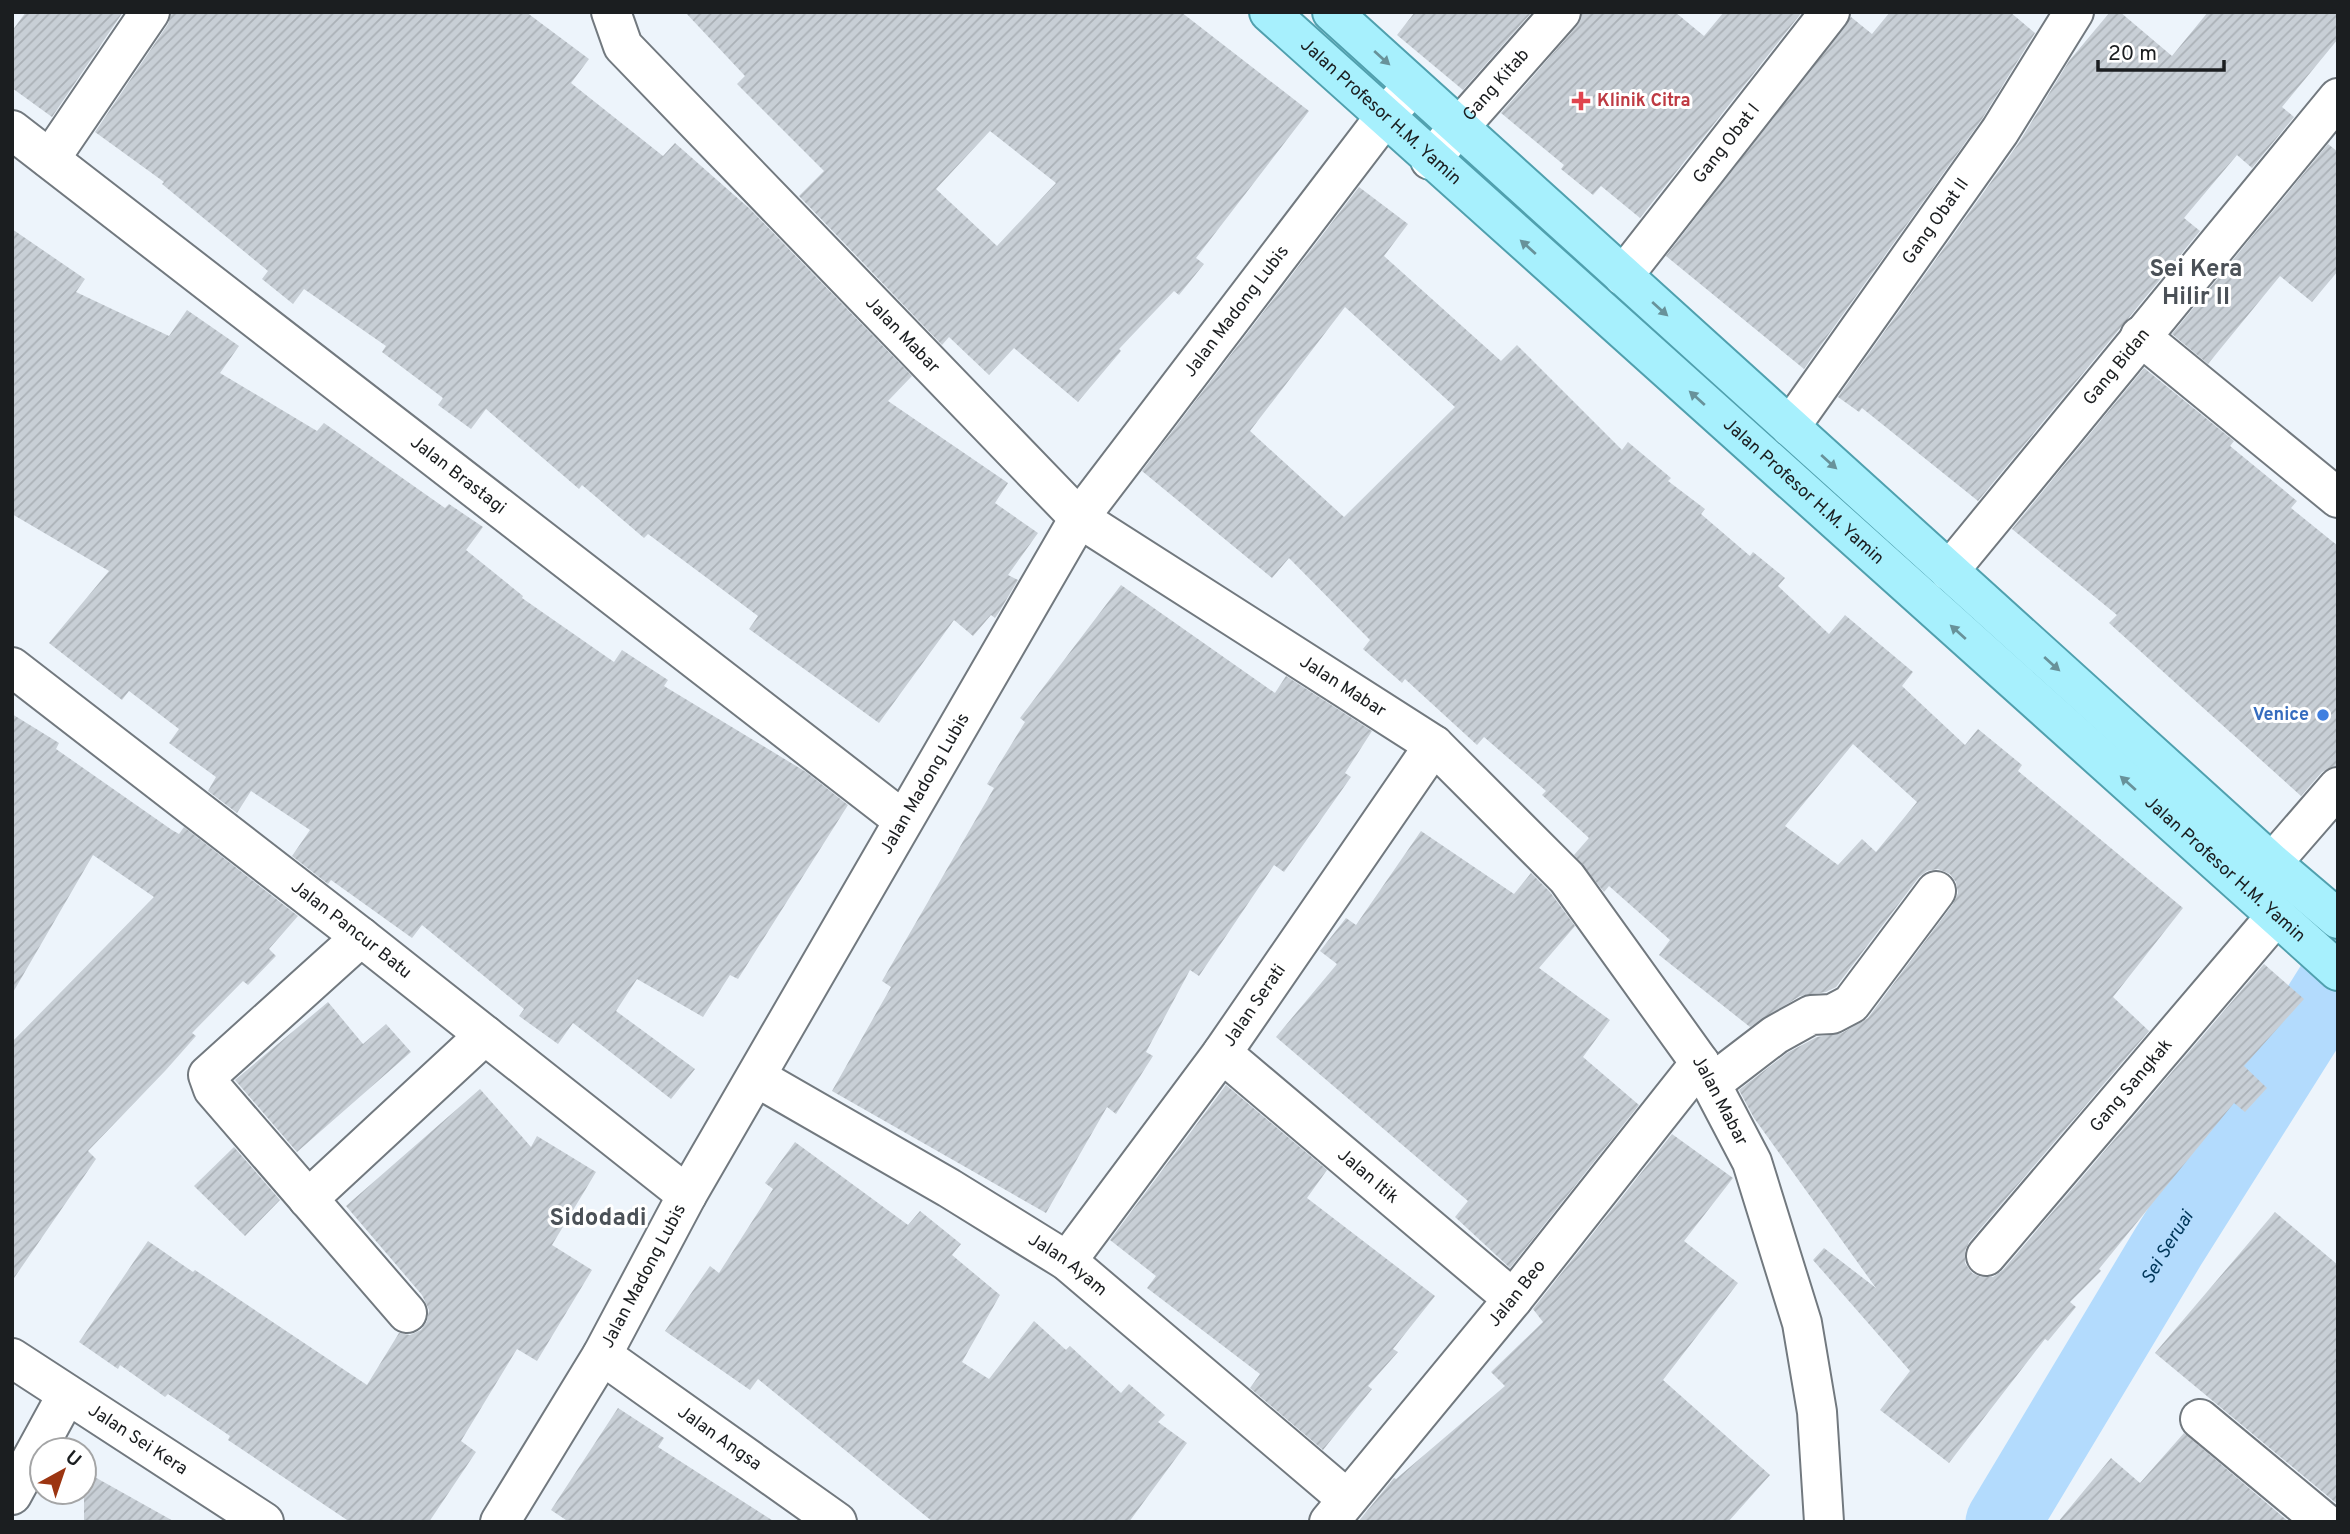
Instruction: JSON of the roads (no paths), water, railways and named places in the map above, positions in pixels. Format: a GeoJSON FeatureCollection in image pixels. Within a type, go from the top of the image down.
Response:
{"type":"FeatureCollection","features":[{"type":"Feature","properties":{"kind":"main road","name":"Jalan Profesor H.M. Yamin"},"geometry":{"type":"LineString","coordinates":[[1269,12],[1430,160],[2338,971]]}},
{"type":"Feature","properties":{"kind":"main road","name":"Jalan Profesor H.M. Yamin"},"geometry":{"type":"LineString","coordinates":[[1332,12],[1949,572],[2272,863],[2335,916]]}},
{"type":"Feature","properties":{"kind":"street"},"geometry":{"type":"LineString","coordinates":[[50,159],[150,12]]}},
{"type":"Feature","properties":{"kind":"street","name":"Jalan Mabar"},"geometry":{"type":"LineString","coordinates":[[611,12],[623,46],[1079,518],[1434,745],[1567,878],[1705,1074],[1752,1162],[1802,1323],[1817,1412],[1815,1514]]}},
{"type":"Feature","properties":{"kind":"street","name":"Gang Kitab"},"geometry":{"type":"LineString","coordinates":[[1430,160],[1561,12]]}},
{"type":"Feature","properties":{"kind":"street","name":"Gang Obat I"},"geometry":{"type":"LineString","coordinates":[[1623,276],[1830,12]]}},
{"type":"Feature","properties":{"kind":"street","name":"Gang Obat II"},"geometry":{"type":"LineString","coordinates":[[1790,427],[2000,131],[2074,12]]}},
{"type":"Feature","properties":{"kind":"street","name":"Jalan Madong Lubis"},"geometry":{"type":"LineString","coordinates":[[500,1522],[603,1355],[687,1195],[1079,518],[1384,118],[1412,86]]}},
{"type":"Feature","properties":{"kind":"street","name":"Gang Bidan"},"geometry":{"type":"LineString","coordinates":[[1949,572],[2140,336],[2336,104]]}},
{"type":"Feature","properties":{"kind":"street","name":"Jalan Brastagi"},"geometry":{"type":"LineString","coordinates":[[12,130],[903,820]]}},
{"type":"Feature","properties":{"kind":"street"},"geometry":{"type":"LineString","coordinates":[[2140,336],[2338,498]]}},
{"type":"Feature","properties":{"kind":"street","name":"Jalan Pancur Batu"},"geometry":{"type":"LineString","coordinates":[[12,667],[361,937],[687,1195]]}},
{"type":"Feature","properties":{"kind":"street","name":"Jalan Serati"},"geometry":{"type":"LineString","coordinates":[[1067,1261],[1222,1053],[1434,745]]}},
{"type":"Feature","properties":{"kind":"street"},"geometry":{"type":"LineString","coordinates":[[2272,863],[2338,787]]}},
{"type":"Feature","properties":{"kind":"street","name":"Jalan Beo"},"geometry":{"type":"LineString","coordinates":[[1338,1510],[1705,1074],[1811,1015],[1832,1014],[1851,1004],[1936,891]]}},
{"type":"Feature","properties":{"kind":"street","name":"Gang Sangkak"},"geometry":{"type":"LineString","coordinates":[[1986,1256],[2276,916]]}},
{"type":"Feature","properties":{"kind":"street"},"geometry":{"type":"LineString","coordinates":[[361,937],[208,1075],[213,1089],[407,1313]]}},
{"type":"Feature","properties":{"kind":"street"},"geometry":{"type":"LineString","coordinates":[[308,1199],[485,1035]]}},
{"type":"Feature","properties":{"kind":"street","name":"Jalan Itik"},"geometry":{"type":"LineString","coordinates":[[1222,1053],[1513,1299]]}},
{"type":"Feature","properties":{"kind":"street","name":"Jalan Ayam"},"geometry":{"type":"LineString","coordinates":[[756,1077],[949,1188],[1067,1261],[1338,1510]]}},
{"type":"Feature","properties":{"kind":"street","name":"Jalan Angsa"},"geometry":{"type":"LineString","coordinates":[[603,1355],[837,1522]]}},
{"type":"Feature","properties":{"kind":"street","name":"Jalan Sei Kera"},"geometry":{"type":"LineString","coordinates":[[12,1358],[66,1396],[264,1522]]}},
{"type":"Feature","properties":{"kind":"street"},"geometry":{"type":"LineString","coordinates":[[12,1495],[66,1396]]}},
{"type":"Feature","properties":{"kind":"street"},"geometry":{"type":"LineString","coordinates":[[2200,1419],[2325,1522]]}},
{"type":"Feature","properties":{"kind":"waterway","name":"Sei Seruai"},"geometry":{"type":"LineString","coordinates":[[2003,1522],[2168,1247],[2338,977]]}},
{"type":"Feature","properties":{"kind":"place","name":"Klinik Citra"},"geometry":{"type":"Point","coordinates":[1581,101]}},
{"type":"Feature","properties":{"kind":"place","name":"Venice"},"geometry":{"type":"Point","coordinates":[2323,715]}},
{"type":"Feature","properties":{"kind":"district","name":"Sei Kera Hilir II"},"geometry":{"type":"Point","coordinates":[2196,284]}},
{"type":"Feature","properties":{"kind":"district","name":"Sidodadi"},"geometry":{"type":"Point","coordinates":[598,1219]}}]}
